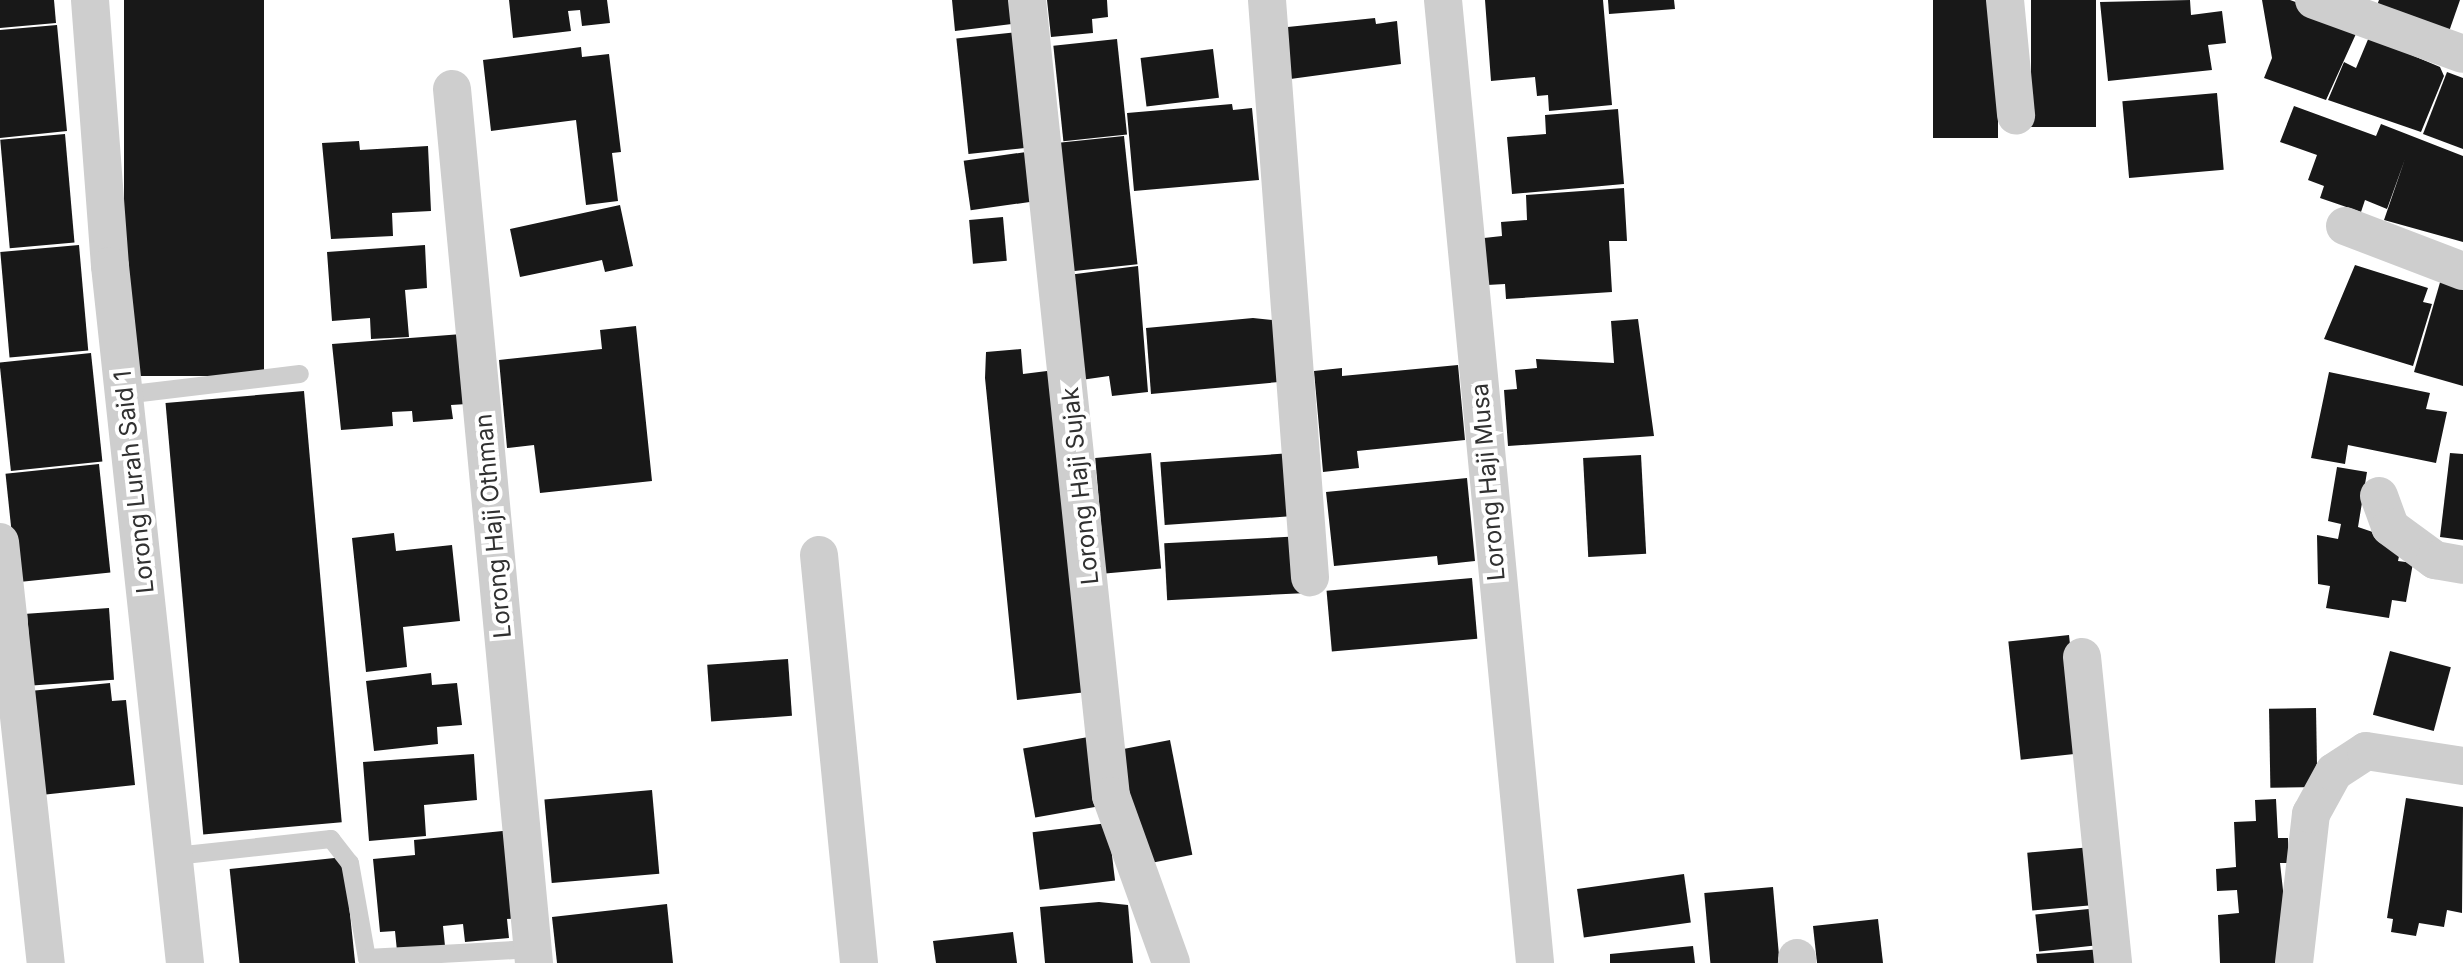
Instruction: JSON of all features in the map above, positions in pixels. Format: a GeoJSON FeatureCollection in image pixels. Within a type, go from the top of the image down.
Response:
{"type":"FeatureCollection","features":[{"type":"Feature","properties":{"kind":"street","name":"Lorong Lurah Said 1"},"geometry":{"type":"LineString","coordinates":[[90,0],[124,395],[185,963]]}},
{"type":"Feature","properties":{"kind":"street","name":"Lorong Haji Sujak"},"geometry":{"type":"LineString","coordinates":[[1027,0],[1111,796],[1171,963]]}},
{"type":"Feature","properties":{"kind":"street"},"geometry":{"type":"LineString","coordinates":[[1267,0],[1310,577]]}},
{"type":"Feature","properties":{"kind":"street","name":"Lorong Haji Musa"},"geometry":{"type":"LineString","coordinates":[[1443,0],[1535,963]]}},
{"type":"Feature","properties":{"kind":"street"},"geometry":{"type":"LineString","coordinates":[[2005,0],[2016,115]]}},
{"type":"Feature","properties":{"kind":"street"},"geometry":{"type":"LineString","coordinates":[[2314,0],[2463,54]]}},
{"type":"Feature","properties":{"kind":"street","name":"Lorong Haji Othman"},"geometry":{"type":"LineString","coordinates":[[452,89],[533,956]]}},
{"type":"Feature","properties":{"kind":"street"},"geometry":{"type":"LineString","coordinates":[[2345,226],[2463,271]]}},
{"type":"Feature","properties":{"kind":"street"},"geometry":{"type":"LineString","coordinates":[[2379,496],[2390,527],[2435,560],[2463,565]]}},
{"type":"Feature","properties":{"kind":"street"},"geometry":{"type":"LineString","coordinates":[[0,542],[46,963]]}},
{"type":"Feature","properties":{"kind":"street"},"geometry":{"type":"LineString","coordinates":[[819,555],[859,963]]}},
{"type":"Feature","properties":{"kind":"street"},"geometry":{"type":"LineString","coordinates":[[2082,657],[2113,963]]}},
{"type":"Feature","properties":{"kind":"street"},"geometry":{"type":"LineString","coordinates":[[2294,963],[2311,814],[2334,772],[2366,751],[2463,766]]}},
{"type":"Feature","properties":{"kind":"lane"},"geometry":{"type":"LineString","coordinates":[[124,395],[300,374]]}},
{"type":"Feature","properties":{"kind":"lane"},"geometry":{"type":"LineString","coordinates":[[175,856],[331,839],[350,863],[367,958],[533,956]]}},
{"type":"Feature","properties":{"kind":"building"},"geometry":{"type":"Polygon","coordinates":[[[0,0],[54,0],[56,23],[0,28],[0,0]]]}},
{"type":"Feature","properties":{"kind":"building"},"geometry":{"type":"Polygon","coordinates":[[[124,0],[264,0],[264,376],[124,376],[124,0]]]}},
{"type":"Feature","properties":{"kind":"building"},"geometry":{"type":"Polygon","coordinates":[[[509,0],[607,0],[610,23],[582,26],[580,10],[568,11],[571,31],[513,38],[509,0]]]}},
{"type":"Feature","properties":{"kind":"building"},"geometry":{"type":"Polygon","coordinates":[[[952,0],[1018,0],[1020,23],[955,31],[952,0]]]}},
{"type":"Feature","properties":{"kind":"building"},"geometry":{"type":"Polygon","coordinates":[[[1047,0],[1107,0],[1108,17],[1092,19],[1093,33],[1051,37],[1047,0]]]}},
{"type":"Feature","properties":{"kind":"building"},"geometry":{"type":"Polygon","coordinates":[[[1485,0],[1603,0],[1612,105],[1549,111],[1548,95],[1537,96],[1535,77],[1491,81],[1485,0]]]}},
{"type":"Feature","properties":{"kind":"building"},"geometry":{"type":"Polygon","coordinates":[[[1608,0],[1674,0],[1675,9],[1609,14],[1608,0]]]}},
{"type":"Feature","properties":{"kind":"building"},"geometry":{"type":"Polygon","coordinates":[[[1933,0],[1998,0],[1998,138],[1933,138],[1933,0]]]}},
{"type":"Feature","properties":{"kind":"building"},"geometry":{"type":"Polygon","coordinates":[[[2031,0],[2096,0],[2096,127],[2031,127],[2031,0]]]}},
{"type":"Feature","properties":{"kind":"building"},"geometry":{"type":"Polygon","coordinates":[[[2190,0],[2191,15],[2222,11],[2226,43],[2208,45],[2212,70],[2108,81],[2100,2],[2190,0]]]}},
{"type":"Feature","properties":{"kind":"building"},"geometry":{"type":"Polygon","coordinates":[[[2262,0],[2290,0],[2360,25],[2326,100],[2264,78],[2272,58],[2262,0]]]}},
{"type":"Feature","properties":{"kind":"building"},"geometry":{"type":"Polygon","coordinates":[[[2379,0],[2460,0],[2445,43],[2375,11],[2379,0]]]}},
{"type":"Feature","properties":{"kind":"building"},"geometry":{"type":"Polygon","coordinates":[[[1375,18],[1376,24],[1397,21],[1401,64],[1283,80],[1278,28],[1375,18]]]}},
{"type":"Feature","properties":{"kind":"building"},"geometry":{"type":"Polygon","coordinates":[[[57,25],[67,131],[0,138],[0,30],[57,25]]]}},
{"type":"Feature","properties":{"kind":"building"},"geometry":{"type":"Polygon","coordinates":[[[1019,32],[1031,147],[968,154],[956,39],[1019,32]]]}},
{"type":"Feature","properties":{"kind":"building"},"geometry":{"type":"Polygon","coordinates":[[[2369,37],[2440,67],[2444,76],[2421,132],[2328,100],[2344,62],[2356,68],[2369,37]]]}},
{"type":"Feature","properties":{"kind":"building"},"geometry":{"type":"Polygon","coordinates":[[[1117,39],[1127,134],[1063,141],[1053,46],[1117,39]]]}},
{"type":"Feature","properties":{"kind":"building"},"geometry":{"type":"Polygon","coordinates":[[[581,47],[582,57],[609,54],[621,152],[612,153],[618,201],[586,205],[576,120],[491,131],[483,60],[581,47]]]}},
{"type":"Feature","properties":{"kind":"building"},"geometry":{"type":"Polygon","coordinates":[[[1213,49],[1219,98],[1147,107],[1141,58],[1213,49]]]}},
{"type":"Feature","properties":{"kind":"building"},"geometry":{"type":"Polygon","coordinates":[[[2447,72],[2463,78],[2463,149],[2423,134],[2447,72]]]}},
{"type":"Feature","properties":{"kind":"building"},"geometry":{"type":"Polygon","coordinates":[[[2217,93],[2224,170],[2129,178],[2122,101],[2217,93]]]}},
{"type":"Feature","properties":{"kind":"building"},"geometry":{"type":"Polygon","coordinates":[[[1232,104],[1233,110],[1252,108],[1259,180],[1134,191],[1127,113],[1232,104]]]}},
{"type":"Feature","properties":{"kind":"building"},"geometry":{"type":"Polygon","coordinates":[[[2294,106],[2376,136],[2381,124],[2463,156],[2463,242],[2384,220],[2405,159],[2387,209],[2365,200],[2361,212],[2320,198],[2324,186],[2308,180],[2317,155],[2280,142],[2294,106]]]}},
{"type":"Feature","properties":{"kind":"building"},"geometry":{"type":"Polygon","coordinates":[[[1618,109],[1624,184],[1512,194],[1507,137],[1546,134],[1545,115],[1618,109]]]}},
{"type":"Feature","properties":{"kind":"building"},"geometry":{"type":"Polygon","coordinates":[[[65,134],[74,243],[10,248],[0,140],[65,134]]]}},
{"type":"Feature","properties":{"kind":"building"},"geometry":{"type":"Polygon","coordinates":[[[1124,136],[1137,264],[1070,271],[1056,143],[1124,136]]]}},
{"type":"Feature","properties":{"kind":"building"},"geometry":{"type":"Polygon","coordinates":[[[359,141],[360,150],[428,146],[431,211],[392,213],[393,236],[331,239],[322,143],[359,141]]]}},
{"type":"Feature","properties":{"kind":"building"},"geometry":{"type":"Polygon","coordinates":[[[1033,151],[1040,201],[971,210],[964,161],[1033,151]]]}},
{"type":"Feature","properties":{"kind":"building"},"geometry":{"type":"Polygon","coordinates":[[[1624,188],[1627,241],[1609,241],[1612,292],[1506,299],[1505,284],[1487,285],[1484,238],[1502,236],[1501,222],[1527,220],[1526,195],[1624,188]]]}},
{"type":"Feature","properties":{"kind":"building"},"geometry":{"type":"Polygon","coordinates":[[[620,205],[633,266],[605,272],[602,260],[520,277],[510,229],[620,205]]]}},
{"type":"Feature","properties":{"kind":"building"},"geometry":{"type":"Polygon","coordinates":[[[1003,217],[1007,261],[973,264],[969,220],[1003,217]]]}},
{"type":"Feature","properties":{"kind":"building"},"geometry":{"type":"Polygon","coordinates":[[[79,245],[88,351],[10,357],[0,252],[79,245]]]}},
{"type":"Feature","properties":{"kind":"building"},"geometry":{"type":"Polygon","coordinates":[[[425,245],[427,288],[405,290],[409,337],[371,339],[370,318],[332,321],[327,252],[425,245]]]}},
{"type":"Feature","properties":{"kind":"building"},"geometry":{"type":"Polygon","coordinates":[[[2355,265],[2428,288],[2423,302],[2432,304],[2413,366],[2324,339],[2355,265]]]}},
{"type":"Feature","properties":{"kind":"building"},"geometry":{"type":"Polygon","coordinates":[[[1138,266],[1148,392],[1112,396],[1109,376],[1081,380],[1068,275],[1138,266]]]}},
{"type":"Feature","properties":{"kind":"building"},"geometry":{"type":"Polygon","coordinates":[[[2441,279],[2463,285],[2463,386],[2414,372],[2441,279]]]}},
{"type":"Feature","properties":{"kind":"building"},"geometry":{"type":"Polygon","coordinates":[[[1253,318],[1273,320],[1279,382],[1151,394],[1146,328],[1253,318]]]}},
{"type":"Feature","properties":{"kind":"building"},"geometry":{"type":"Polygon","coordinates":[[[1638,319],[1654,436],[1508,446],[1504,390],[1517,389],[1515,370],[1537,368],[1536,359],[1614,363],[1611,321],[1638,319]]]}},
{"type":"Feature","properties":{"kind":"building"},"geometry":{"type":"Polygon","coordinates":[[[636,326],[652,481],[540,493],[534,445],[507,448],[499,360],[602,349],[600,330],[636,326]]]}},
{"type":"Feature","properties":{"kind":"building"},"geometry":{"type":"Polygon","coordinates":[[[462,334],[467,404],[451,405],[453,419],[413,422],[412,411],[392,412],[393,426],[341,430],[332,344],[462,334]]]}},
{"type":"Feature","properties":{"kind":"building"},"geometry":{"type":"Polygon","coordinates":[[[1021,349],[1023,374],[1055,370],[1087,692],[1017,700],[985,378],[986,352],[1021,349]]]}},
{"type":"Feature","properties":{"kind":"building"},"geometry":{"type":"Polygon","coordinates":[[[91,353],[102,461],[11,471],[0,363],[91,353]]]}},
{"type":"Feature","properties":{"kind":"building"},"geometry":{"type":"Polygon","coordinates":[[[1458,365],[1465,440],[1357,451],[1359,468],[1323,472],[1314,371],[1342,368],[1342,376],[1458,365]]]}},
{"type":"Feature","properties":{"kind":"building"},"geometry":{"type":"Polygon","coordinates":[[[2329,372],[2430,393],[2426,409],[2447,412],[2436,463],[2348,445],[2345,464],[2311,458],[2329,372]]]}},
{"type":"Feature","properties":{"kind":"building"},"geometry":{"type":"Polygon","coordinates":[[[304,391],[342,822],[203,834],[166,403],[304,391]]]}},
{"type":"Feature","properties":{"kind":"building"},"geometry":{"type":"Polygon","coordinates":[[[1151,453],[1161,569],[1105,573],[1095,458],[1151,453]]]}},
{"type":"Feature","properties":{"kind":"building"},"geometry":{"type":"Polygon","coordinates":[[[1292,453],[1296,516],[1165,525],[1160,462],[1292,453]]]}},
{"type":"Feature","properties":{"kind":"building"},"geometry":{"type":"Polygon","coordinates":[[[2450,453],[2463,454],[2463,540],[2440,537],[2450,453]]]}},
{"type":"Feature","properties":{"kind":"building"},"geometry":{"type":"Polygon","coordinates":[[[1641,455],[1646,554],[1588,557],[1583,458],[1641,455]]]}},
{"type":"Feature","properties":{"kind":"building"},"geometry":{"type":"Polygon","coordinates":[[[99,464],[110,572],[17,582],[6,474],[99,464]]]}},
{"type":"Feature","properties":{"kind":"building"},"geometry":{"type":"Polygon","coordinates":[[[2337,467],[2367,472],[2358,527],[2402,542],[2398,561],[2413,563],[2406,602],[2392,600],[2389,618],[2326,608],[2330,586],[2318,584],[2317,535],[2338,539],[2341,524],[2328,521],[2337,467]]]}},
{"type":"Feature","properties":{"kind":"building"},"geometry":{"type":"Polygon","coordinates":[[[1467,478],[1475,561],[1438,565],[1437,556],[1334,566],[1326,492],[1467,478]]]}},
{"type":"Feature","properties":{"kind":"building"},"geometry":{"type":"Polygon","coordinates":[[[394,533],[396,551],[452,545],[460,621],[403,627],[407,667],[366,672],[352,538],[394,533]]]}},
{"type":"Feature","properties":{"kind":"building"},"geometry":{"type":"Polygon","coordinates":[[[1304,536],[1307,593],[1167,600],[1164,543],[1304,536]]]}},
{"type":"Feature","properties":{"kind":"building"},"geometry":{"type":"Polygon","coordinates":[[[1472,578],[1477,639],[1332,651],[1327,591],[1472,578]]]}},
{"type":"Feature","properties":{"kind":"building"},"geometry":{"type":"Polygon","coordinates":[[[109,608],[114,680],[32,686],[27,614],[109,608]]]}},
{"type":"Feature","properties":{"kind":"building"},"geometry":{"type":"Polygon","coordinates":[[[2069,635],[2081,753],[2021,760],[2008,641],[2069,635]]]}},
{"type":"Feature","properties":{"kind":"building"},"geometry":{"type":"Polygon","coordinates":[[[2390,651],[2451,667],[2434,731],[2373,715],[2390,651]]]}},
{"type":"Feature","properties":{"kind":"building"},"geometry":{"type":"Polygon","coordinates":[[[788,659],[792,716],[711,722],[707,665],[788,659]]]}},
{"type":"Feature","properties":{"kind":"building"},"geometry":{"type":"Polygon","coordinates":[[[431,673],[432,685],[457,683],[462,725],[437,727],[438,744],[374,751],[366,681],[431,673]]]}},
{"type":"Feature","properties":{"kind":"building"},"geometry":{"type":"Polygon","coordinates":[[[110,683],[112,701],[126,700],[135,785],[41,795],[30,691],[110,683]]]}},
{"type":"Feature","properties":{"kind":"building"},"geometry":{"type":"Polygon","coordinates":[[[2316,708],[2317,787],[2270,788],[2269,709],[2316,708]]]}},
{"type":"Feature","properties":{"kind":"building"},"geometry":{"type":"Polygon","coordinates":[[[1094,736],[1106,805],[1035,817],[1023,749],[1094,736]]]}},
{"type":"Feature","properties":{"kind":"building"},"geometry":{"type":"Polygon","coordinates":[[[1170,740],[1192,855],[1143,864],[1121,750],[1170,740]]]}},
{"type":"Feature","properties":{"kind":"building"},"geometry":{"type":"Polygon","coordinates":[[[474,754],[477,800],[424,805],[426,836],[369,841],[363,762],[474,754]]]}},
{"type":"Feature","properties":{"kind":"building"},"geometry":{"type":"Polygon","coordinates":[[[652,790],[659,874],[552,883],[544,799],[652,790]]]}},
{"type":"Feature","properties":{"kind":"building"},"geometry":{"type":"Polygon","coordinates":[[[2406,798],[2463,807],[2462,913],[2447,910],[2444,927],[2419,923],[2416,936],[2391,932],[2393,919],[2387,918],[2406,798]]]}},
{"type":"Feature","properties":{"kind":"building"},"geometry":{"type":"Polygon","coordinates":[[[2276,799],[2278,838],[2288,838],[2289,863],[2280,863],[2291,963],[2220,963],[2218,915],[2239,913],[2237,890],[2217,891],[2216,869],[2236,867],[2234,822],[2256,821],[2255,800],[2276,799]]]}},
{"type":"Feature","properties":{"kind":"building"},"geometry":{"type":"Polygon","coordinates":[[[1108,823],[1115,881],[1040,890],[1033,832],[1108,823]]]}},
{"type":"Feature","properties":{"kind":"building"},"geometry":{"type":"Polygon","coordinates":[[[512,830],[521,918],[507,919],[509,938],[465,942],[463,924],[443,926],[445,946],[397,951],[395,931],[380,932],[373,859],[415,855],[414,840],[512,830]]]}},
{"type":"Feature","properties":{"kind":"building"},"geometry":{"type":"Polygon","coordinates":[[[2092,847],[2097,905],[2032,910],[2027,853],[2092,847]]]}},
{"type":"Feature","properties":{"kind":"building"},"geometry":{"type":"Polygon","coordinates":[[[344,857],[355,963],[240,963],[230,869],[344,857]]]}},
{"type":"Feature","properties":{"kind":"building"},"geometry":{"type":"Polygon","coordinates":[[[1684,874],[1691,923],[1584,938],[1577,889],[1684,874]]]}},
{"type":"Feature","properties":{"kind":"building"},"geometry":{"type":"Polygon","coordinates":[[[1773,887],[1780,963],[1710,963],[1704,893],[1773,887]]]}},
{"type":"Feature","properties":{"kind":"building"},"geometry":{"type":"Polygon","coordinates":[[[1099,902],[1128,905],[1133,963],[1045,963],[1040,907],[1099,902]]]}},
{"type":"Feature","properties":{"kind":"building"},"geometry":{"type":"Polygon","coordinates":[[[667,904],[673,963],[557,963],[552,917],[667,904]]]}},
{"type":"Feature","properties":{"kind":"building"},"geometry":{"type":"Polygon","coordinates":[[[2098,908],[2102,945],[2039,951],[2035,915],[2098,908]]]}},
{"type":"Feature","properties":{"kind":"building"},"geometry":{"type":"Polygon","coordinates":[[[1878,919],[1883,963],[1817,963],[1813,926],[1878,919]]]}},
{"type":"Feature","properties":{"kind":"building"},"geometry":{"type":"Polygon","coordinates":[[[1013,932],[1017,963],[936,963],[933,941],[1013,932]]]}},
{"type":"Feature","properties":{"kind":"building"},"geometry":{"type":"Polygon","coordinates":[[[1693,946],[1695,963],[1610,963],[1610,954],[1693,946]]]}},
{"type":"Feature","properties":{"kind":"building"},"geometry":{"type":"Polygon","coordinates":[[[2102,949],[2103,963],[2037,963],[2036,954],[2102,949]]]}}]}
